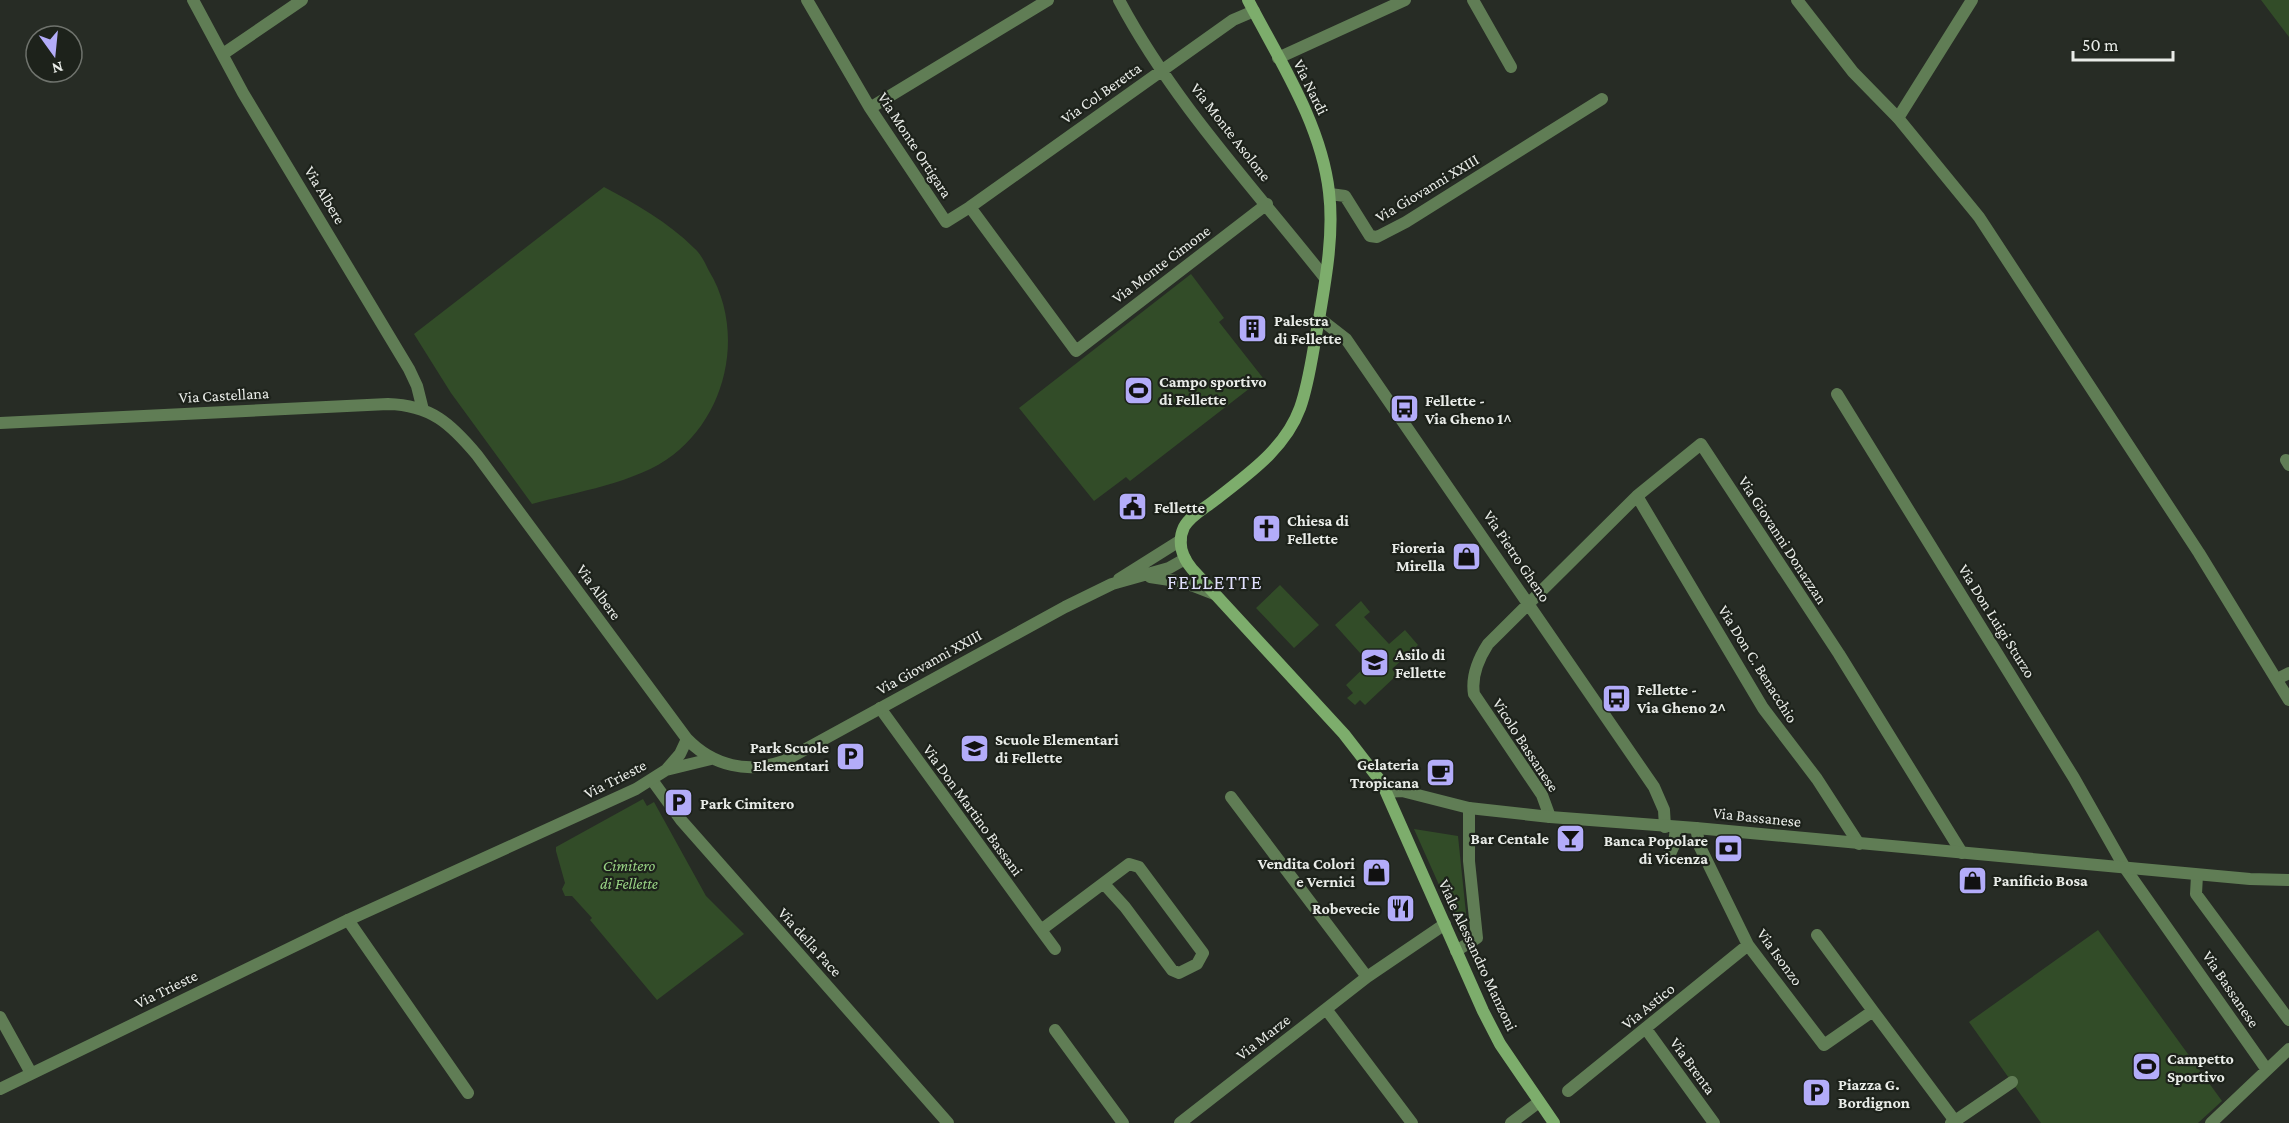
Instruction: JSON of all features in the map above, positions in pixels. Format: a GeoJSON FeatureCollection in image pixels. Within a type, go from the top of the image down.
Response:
{"type":"FeatureCollection","features":[{"type":"Feature","properties":{"kind":"main road","name":"Via Nardi"},"geometry":{"type":"LineString","coordinates":[[1251,5],[1313,130],[1330,194]]}},
{"type":"Feature","properties":{"kind":"main road"},"geometry":{"type":"LineString","coordinates":[[1181,540],[1187,523],[1265,459],[1288,431],[1304,396],[1325,278],[1331,213],[1330,194]]}},
{"type":"Feature","properties":{"kind":"main road","name":"Via Giovanni XXIII"},"geometry":{"type":"LineString","coordinates":[[1181,540],[1185,559],[1344,734],[1373,770],[1387,792]]}},
{"type":"Feature","properties":{"kind":"main road","name":"Viale Alessandro Manzoni"},"geometry":{"type":"LineString","coordinates":[[1387,792],[1456,951],[1500,1044],[1554,1123]]}},
{"type":"Feature","properties":{"kind":"street","name":"Via Albere"},"geometry":{"type":"LineString","coordinates":[[193,0],[243,93],[408,369],[417,386],[423,410]]}},
{"type":"Feature","properties":{"kind":"street"},"geometry":{"type":"LineString","coordinates":[[223,54],[302,0]]}},
{"type":"Feature","properties":{"kind":"street","name":"Via Monte Ortigara"},"geometry":{"type":"LineString","coordinates":[[807,0],[870,108],[946,222],[970,207],[1076,351]]}},
{"type":"Feature","properties":{"kind":"street"},"geometry":{"type":"LineString","coordinates":[[870,108],[1048,0]]}},
{"type":"Feature","properties":{"kind":"street","name":"Via Monte Asolone"},"geometry":{"type":"LineString","coordinates":[[1119,0],[1161,70],[1325,278]]}},
{"type":"Feature","properties":{"kind":"street"},"geometry":{"type":"LineString","coordinates":[[1278,58],[1405,0]]}},
{"type":"Feature","properties":{"kind":"street"},"geometry":{"type":"LineString","coordinates":[[1473,0],[1511,67]]}},
{"type":"Feature","properties":{"kind":"street"},"geometry":{"type":"LineString","coordinates":[[1797,0],[1853,72],[1898,118],[1979,217],[2199,553],[2289,700]]}},
{"type":"Feature","properties":{"kind":"street"},"geometry":{"type":"LineString","coordinates":[[1898,118],[1972,0]]}},
{"type":"Feature","properties":{"kind":"street","name":"Via Col Beretta"},"geometry":{"type":"LineString","coordinates":[[970,207],[1251,5]]}},
{"type":"Feature","properties":{"kind":"street","name":"Via Giovanni XXIII"},"geometry":{"type":"LineString","coordinates":[[1330,194],[1346,196],[1370,236],[1377,237],[1406,222],[1602,99]]}},
{"type":"Feature","properties":{"kind":"street","name":"Via Monte Cimone"},"geometry":{"type":"LineString","coordinates":[[1076,351],[1267,204]]}},
{"type":"Feature","properties":{"kind":"street","name":"Via Pietro Gheno"},"geometry":{"type":"LineString","coordinates":[[1319,318],[1346,339],[1530,604],[1654,787],[1671,827]]}},
{"type":"Feature","properties":{"kind":"street","name":"Via Don Luigi Sturzo"},"geometry":{"type":"LineString","coordinates":[[1837,394],[2068,768],[2125,868]]}},
{"type":"Feature","properties":{"kind":"street","name":"Via Castellana"},"geometry":{"type":"LineString","coordinates":[[0,423],[388,404],[412,406],[447,422]]}},
{"type":"Feature","properties":{"kind":"street","name":"Via Albere"},"geometry":{"type":"LineString","coordinates":[[447,422],[477,455],[687,739],[711,759],[736,766]]}},
{"type":"Feature","properties":{"kind":"street","name":"Via Giovanni Donazzan"},"geometry":{"type":"LineString","coordinates":[[1530,604],[1637,496],[1701,444],[1839,654],[1962,853]]}},
{"type":"Feature","properties":{"kind":"street","name":"Via Don C. Benacchio"},"geometry":{"type":"LineString","coordinates":[[1637,496],[1763,708],[1817,779],[1859,844]]}},
{"type":"Feature","properties":{"kind":"street"},"geometry":{"type":"LineString","coordinates":[[1112,584],[1152,556],[1181,540]]}},
{"type":"Feature","properties":{"kind":"street","name":"Via Giovanni XXIII"},"geometry":{"type":"LineString","coordinates":[[736,766],[759,767],[784,761],[1016,632],[1112,584],[1169,568],[1185,559]]}},
{"type":"Feature","properties":{"kind":"street","name":"Via Giovanni XXIII"},"geometry":{"type":"LineString","coordinates":[[1137,577],[1183,582],[1215,594]]}},
{"type":"Feature","properties":{"kind":"street","name":"Vicolo Bassanese"},"geometry":{"type":"LineString","coordinates":[[1530,604],[1488,644],[1481,655],[1472,684],[1480,705],[1542,795],[1550,817]]}},
{"type":"Feature","properties":{"kind":"street"},"geometry":{"type":"LineString","coordinates":[[2277,680],[2289,673]]}},
{"type":"Feature","properties":{"kind":"street","name":"Via Don Martino Bassani"},"geometry":{"type":"LineString","coordinates":[[880,708],[1055,950]]}},
{"type":"Feature","properties":{"kind":"street","name":"Via Trieste"},"geometry":{"type":"LineString","coordinates":[[0,1089],[348,920],[652,780],[666,770],[680,754],[687,739]]}},
{"type":"Feature","properties":{"kind":"street","name":"Via Trieste"},"geometry":{"type":"LineString","coordinates":[[666,770],[711,759]]}},
{"type":"Feature","properties":{"kind":"street","name":"Via della Pace"},"geometry":{"type":"LineString","coordinates":[[652,780],[681,820],[948,1123]]}},
{"type":"Feature","properties":{"kind":"street","name":"Via Bassanese"},"geometry":{"type":"LineString","coordinates":[[1387,792],[1402,791],[1469,808],[1550,817],[1696,828],[2125,868],[2289,880]]}},
{"type":"Feature","properties":{"kind":"street"},"geometry":{"type":"LineString","coordinates":[[1231,797],[1367,977]]}},
{"type":"Feature","properties":{"kind":"street"},"geometry":{"type":"LineString","coordinates":[[1456,951],[1477,938],[1469,861],[1469,808]]}},
{"type":"Feature","properties":{"kind":"street"},"geometry":{"type":"LineString","coordinates":[[1670,854],[1674,845],[1671,827]]}},
{"type":"Feature","properties":{"kind":"street","name":"Via Isonzo"},"geometry":{"type":"LineString","coordinates":[[1696,828],[1700,848],[1748,945],[1824,1045],[1873,1011]]}},
{"type":"Feature","properties":{"kind":"street"},"geometry":{"type":"LineString","coordinates":[[1041,930],[1105,885],[1129,864],[1139,867],[1203,953],[1197,964],[1179,973],[1172,970],[1125,907],[1105,885]]}},
{"type":"Feature","properties":{"kind":"street","name":"Via Bassanese"},"geometry":{"type":"LineString","coordinates":[[2125,868],[2267,1070]]}},
{"type":"Feature","properties":{"kind":"street","name":"Via Bassanese"},"geometry":{"type":"LineString","coordinates":[[2197,874],[2196,894],[2289,1020]]}},
{"type":"Feature","properties":{"kind":"street"},"geometry":{"type":"LineString","coordinates":[[348,920],[468,1093]]}},
{"type":"Feature","properties":{"kind":"street","name":"Via Marze"},"geometry":{"type":"LineString","coordinates":[[1180,1123],[1367,977],[1445,924]]}},
{"type":"Feature","properties":{"kind":"street"},"geometry":{"type":"LineString","coordinates":[[1817,935],[1953,1122],[2012,1082]]}},
{"type":"Feature","properties":{"kind":"street","name":"Via Astico"},"geometry":{"type":"LineString","coordinates":[[1568,1091],[1748,945]]}},
{"type":"Feature","properties":{"kind":"street"},"geometry":{"type":"LineString","coordinates":[[1326,1009],[1412,1123]]}},
{"type":"Feature","properties":{"kind":"street"},"geometry":{"type":"LineString","coordinates":[[0,1017],[31,1073]]}},
{"type":"Feature","properties":{"kind":"street","name":"Via Brenta"},"geometry":{"type":"LineString","coordinates":[[1646,1029],[1714,1123]]}},
{"type":"Feature","properties":{"kind":"street"},"geometry":{"type":"LineString","coordinates":[[1055,1030],[1124,1123]]}},
{"type":"Feature","properties":{"kind":"street"},"geometry":{"type":"LineString","coordinates":[[2211,1123],[2289,1049]]}},
{"type":"Feature","properties":{"kind":"street"},"geometry":{"type":"LineString","coordinates":[[1511,1123],[1539,1102]]}},
{"type":"Feature","properties":{"kind":"green space"},"geometry":{"type":"Polygon","coordinates":[[[2261,0],[2289,0],[2289,37],[2261,0]]]}},
{"type":"Feature","properties":{"kind":"green space"},"geometry":{"type":"Polygon","coordinates":[[[604,187],[663,222],[701,256],[720,294],[726,319],[728,344],[725,369],[718,394],[707,417],[692,437],[673,455],[658,465],[624,480],[532,504],[451,393],[414,334],[604,187]]]}},
{"type":"Feature","properties":{"kind":"green space","name":"Campo sportivo di Fellette"},"geometry":{"type":"Polygon","coordinates":[[[1191,274],[1224,318],[1219,322],[1263,378],[1130,481],[1126,477],[1094,501],[1019,408],[1191,274]]]}},
{"type":"Feature","properties":{"kind":"green space"},"geometry":{"type":"Polygon","coordinates":[[[1280,585],[1319,625],[1294,648],[1256,608],[1280,585]]]}},
{"type":"Feature","properties":{"kind":"green space"},"geometry":{"type":"Polygon","coordinates":[[[1361,601],[1370,612],[1364,617],[1389,644],[1405,630],[1418,645],[1392,669],[1397,675],[1365,705],[1360,700],[1355,705],[1347,698],[1353,693],[1346,685],[1369,663],[1335,625],[1361,601]]]}},
{"type":"Feature","properties":{"kind":"green space","name":"Cimitero di Fellette"},"geometry":{"type":"Polygon","coordinates":[[[643,799],[647,806],[654,802],[706,896],[744,934],[657,1000],[590,920],[592,918],[572,896],[565,896],[562,889],[565,883],[556,851],[556,847],[643,799]]]}},
{"type":"Feature","properties":{"kind":"green space"},"geometry":{"type":"Polygon","coordinates":[[[1414,829],[1458,836],[1467,923],[1464,928],[1457,925],[1414,829]]]}},
{"type":"Feature","properties":{"kind":"green space"},"geometry":{"type":"Polygon","coordinates":[[[2098,930],[2222,1101],[2198,1123],[2041,1123],[1969,1022],[2098,930]]]}},
{"type":"Feature","properties":{"kind":"place","name":"Palestra di Fellette"},"geometry":{"type":"Point","coordinates":[1253,329]}},
{"type":"Feature","properties":{"kind":"place","name":"Campo sportivo di Fellette"},"geometry":{"type":"Point","coordinates":[1138,390]}},
{"type":"Feature","properties":{"kind":"place","name":"Fellette - Via Gheno 1^"},"geometry":{"type":"Point","coordinates":[1404,409]}},
{"type":"Feature","properties":{"kind":"place","name":"Fellette"},"geometry":{"type":"Point","coordinates":[1133,507]}},
{"type":"Feature","properties":{"kind":"place","name":"Chiesa di Fellette"},"geometry":{"type":"Point","coordinates":[1266,529]}},
{"type":"Feature","properties":{"kind":"place","name":"Fioreria Mirella"},"geometry":{"type":"Point","coordinates":[1466,556]}},
{"type":"Feature","properties":{"kind":"place","name":"Asilo di Fellette"},"geometry":{"type":"Point","coordinates":[1374,663]}},
{"type":"Feature","properties":{"kind":"place","name":"Fellette - Via Gheno 2^"},"geometry":{"type":"Point","coordinates":[1616,698]}},
{"type":"Feature","properties":{"kind":"place","name":"Scuole Elementari di Fellette"},"geometry":{"type":"Point","coordinates":[974,748]}},
{"type":"Feature","properties":{"kind":"place","name":"Park Scuole Elementari"},"geometry":{"type":"Point","coordinates":[850,756]}},
{"type":"Feature","properties":{"kind":"place","name":"Gelateria Tropicana"},"geometry":{"type":"Point","coordinates":[1440,773]}},
{"type":"Feature","properties":{"kind":"place","name":"Park Cimitero"},"geometry":{"type":"Point","coordinates":[679,803]}},
{"type":"Feature","properties":{"kind":"place","name":"Bar Centale"},"geometry":{"type":"Point","coordinates":[1570,838]}},
{"type":"Feature","properties":{"kind":"place","name":"Banca Popolare di Vicenza"},"geometry":{"type":"Point","coordinates":[1729,849]}},
{"type":"Feature","properties":{"kind":"place","name":"Vendita Colori e Vernici"},"geometry":{"type":"Point","coordinates":[1376,872]}},
{"type":"Feature","properties":{"kind":"place","name":"Panificio Bosa"},"geometry":{"type":"Point","coordinates":[1972,880]}},
{"type":"Feature","properties":{"kind":"place","name":"Robevecie"},"geometry":{"type":"Point","coordinates":[1401,908]}},
{"type":"Feature","properties":{"kind":"place","name":"Campetto Sportivo"},"geometry":{"type":"Point","coordinates":[2146,1067]}},
{"type":"Feature","properties":{"kind":"place","name":"Piazza G. Bordignon"},"geometry":{"type":"Point","coordinates":[1817,1093]}},
{"type":"Feature","properties":{"kind":"district","name":"FELLETTE"},"geometry":{"type":"Point","coordinates":[1215,582]}}]}
